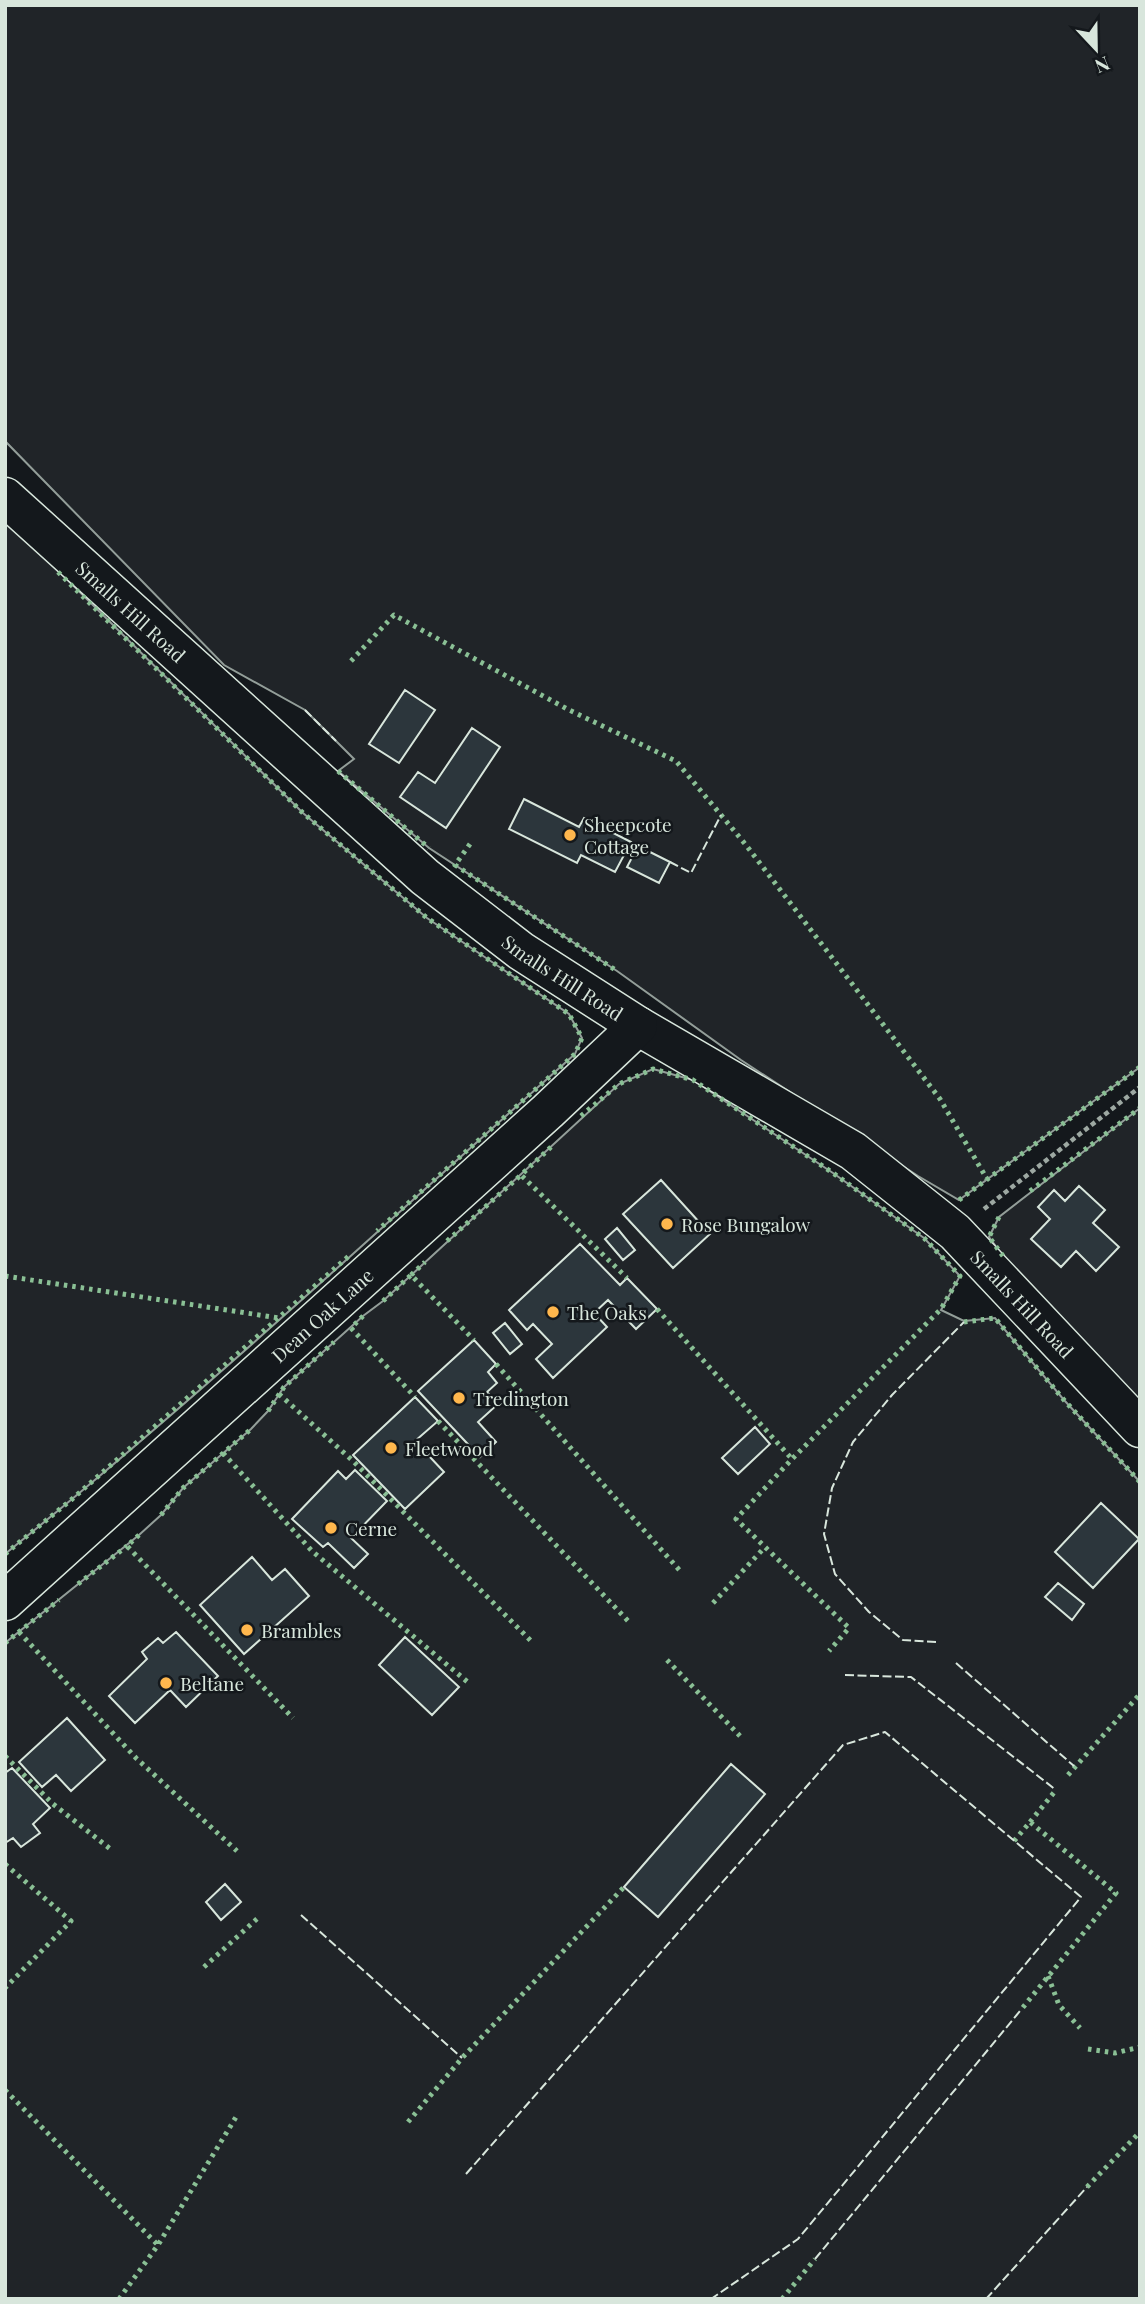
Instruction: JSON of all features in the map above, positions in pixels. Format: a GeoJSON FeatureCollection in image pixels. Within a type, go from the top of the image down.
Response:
{"type":"FeatureCollection","features":[{"type":"Feature","properties":{"kind":"street","name":"Smalls Hill Road"},"geometry":{"type":"LineString","coordinates":[[5,497],[425,877],[521,951],[638,1026],[853,1151],[955,1232],[1140,1428]]}},
{"type":"Feature","properties":{"kind":"street","name":"Dean Oak Lane"},"geometry":{"type":"LineString","coordinates":[[5,1601],[540,1118],[638,1026]]}},
{"type":"Feature","properties":{"kind":"path"},"geometry":{"type":"LineString","coordinates":[[955,1232],[1140,1087]]}},
{"type":"Feature","properties":{"kind":"shaded area"},"geometry":{"type":"Polygon","coordinates":[[[5,5],[1140,5],[1140,1067],[959,1200],[741,1060],[617,971],[429,848],[338,771],[354,759],[305,710],[224,665],[5,441],[5,5]]]}},
{"type":"Feature","properties":{"kind":"shaded area"},"geometry":{"type":"Polygon","coordinates":[[[5,518],[303,813],[427,918],[569,1014],[582,1038],[575,1054],[293,1307],[151,1432],[5,1554],[5,518]]]}},
{"type":"Feature","properties":{"kind":"shaded area"},"geometry":{"type":"Polygon","coordinates":[[[653,1069],[693,1080],[833,1173],[924,1238],[960,1276],[941,1310],[964,1321],[995,1318],[1064,1400],[1140,1482],[1140,2299],[5,2299],[5,1643],[161,1515],[183,1488],[251,1429],[268,1411],[284,1387],[383,1301],[619,1084],[653,1069]]]}},
{"type":"Feature","properties":{"kind":"shaded area"},"geometry":{"type":"Polygon","coordinates":[[[1140,1108],[1140,1405],[1003,1256],[989,1237],[999,1217],[1140,1108]]]}},
{"type":"Feature","properties":{"kind":"building"},"geometry":{"type":"Polygon","coordinates":[[[405,690],[435,710],[399,763],[369,744],[405,690]]]}},
{"type":"Feature","properties":{"kind":"building"},"geometry":{"type":"Polygon","coordinates":[[[472,728],[500,747],[446,828],[400,797],[418,772],[435,783],[472,728]]]}},
{"type":"Feature","properties":{"kind":"building","name":"Sheepcote Cottage"},"geometry":{"type":"Polygon","coordinates":[[[524,799],[579,827],[584,818],[631,842],[615,872],[581,855],[577,863],[509,829],[524,799]]]}},
{"type":"Feature","properties":{"kind":"building"},"geometry":{"type":"Polygon","coordinates":[[[638,846],[670,862],[659,883],[627,867],[638,846]]]}},
{"type":"Feature","properties":{"kind":"building","name":"Rose Bungalow"},"geometry":{"type":"Polygon","coordinates":[[[661,1180],[710,1234],[673,1268],[623,1214],[661,1180]]]}},
{"type":"Feature","properties":{"kind":"building"},"geometry":{"type":"Polygon","coordinates":[[[1079,1186],[1105,1210],[1093,1223],[1119,1247],[1096,1271],[1076,1251],[1061,1267],[1031,1239],[1050,1219],[1038,1207],[1054,1190],[1065,1201],[1079,1186]]]}},
{"type":"Feature","properties":{"kind":"building"},"geometry":{"type":"Polygon","coordinates":[[[617,1228],[635,1250],[623,1260],[605,1239],[617,1228]]]}},
{"type":"Feature","properties":{"kind":"building","name":"The Oaks"},"geometry":{"type":"Polygon","coordinates":[[[580,1244],[620,1285],[627,1278],[657,1309],[636,1329],[608,1300],[594,1313],[607,1327],[553,1378],[536,1359],[552,1344],[533,1324],[527,1330],[509,1310],[580,1244]]]}},
{"type":"Feature","properties":{"kind":"building"},"geometry":{"type":"Polygon","coordinates":[[[505,1323],[522,1344],[510,1354],[493,1333],[505,1323]]]}},
{"type":"Feature","properties":{"kind":"building","name":"Tredington"},"geometry":{"type":"Polygon","coordinates":[[[474,1340],[496,1364],[488,1372],[497,1383],[487,1392],[498,1404],[478,1422],[496,1442],[480,1457],[418,1391],[474,1340]]]}},
{"type":"Feature","properties":{"kind":"building","name":"Fleetwood"},"geometry":{"type":"Polygon","coordinates":[[[415,1397],[438,1421],[415,1441],[444,1472],[405,1509],[353,1455],[415,1397]]]}},
{"type":"Feature","properties":{"kind":"building"},"geometry":{"type":"Polygon","coordinates":[[[755,1427],[770,1444],[738,1474],[722,1458],[755,1427]]]}},
{"type":"Feature","properties":{"kind":"building","name":"Cerne"},"geometry":{"type":"Polygon","coordinates":[[[355,1470],[387,1501],[351,1538],[368,1554],[354,1568],[328,1543],[323,1547],[292,1519],[338,1471],[346,1479],[355,1470]]]}},
{"type":"Feature","properties":{"kind":"building"},"geometry":{"type":"Polygon","coordinates":[[[1101,1503],[1139,1539],[1093,1588],[1055,1552],[1101,1503]]]}},
{"type":"Feature","properties":{"kind":"building","name":"Brambles"},"geometry":{"type":"Polygon","coordinates":[[[252,1557],[272,1580],[285,1569],[309,1596],[244,1654],[200,1605],[252,1557]]]}},
{"type":"Feature","properties":{"kind":"building"},"geometry":{"type":"Polygon","coordinates":[[[1058,1583],[1084,1604],[1072,1620],[1045,1597],[1058,1583]]]}},
{"type":"Feature","properties":{"kind":"building","name":"Beltane"},"geometry":{"type":"Polygon","coordinates":[[[176,1632],[218,1676],[186,1707],[170,1690],[135,1723],[109,1696],[147,1659],[142,1652],[158,1638],[163,1643],[176,1632]]]}},
{"type":"Feature","properties":{"kind":"building"},"geometry":{"type":"Polygon","coordinates":[[[405,1637],[459,1687],[432,1715],[379,1665],[405,1637]]]}},
{"type":"Feature","properties":{"kind":"building"},"geometry":{"type":"Polygon","coordinates":[[[67,1718],[105,1760],[71,1791],[56,1775],[42,1787],[19,1762],[67,1718]]]}},
{"type":"Feature","properties":{"kind":"building"},"geometry":{"type":"Polygon","coordinates":[[[731,1764],[765,1794],[658,1917],[624,1887],[731,1764]]]}},
{"type":"Feature","properties":{"kind":"building"},"geometry":{"type":"Polygon","coordinates":[[[12,1768],[50,1808],[33,1824],[40,1833],[21,1847],[13,1838],[5,1843],[5,1773],[12,1768]]]}},
{"type":"Feature","properties":{"kind":"building"},"geometry":{"type":"Polygon","coordinates":[[[225,1884],[241,1902],[221,1920],[206,1902],[225,1884]]]}},
{"type":"Feature","properties":{"kind":"hedge"},"geometry":{"type":"LineString","coordinates":[[58,572],[303,813],[427,918],[569,1014],[582,1038],[575,1054],[377,1231]]}},
{"type":"Feature","properties":{"kind":"hedge"},"geometry":{"type":"LineString","coordinates":[[351,661],[394,615],[569,710],[676,761],[746,845],[940,1099],[987,1179]]}},
{"type":"Feature","properties":{"kind":"hedge"},"geometry":{"type":"LineString","coordinates":[[338,771],[429,848]]}},
{"type":"Feature","properties":{"kind":"hedge"},"geometry":{"type":"LineString","coordinates":[[470,844],[455,865],[617,971]]}},
{"type":"Feature","properties":{"kind":"hedge"},"geometry":{"type":"LineString","coordinates":[[959,1200],[1140,1067]]}},
{"type":"Feature","properties":{"kind":"hedge"},"geometry":{"type":"LineString","coordinates":[[581,1116],[619,1084],[653,1069],[693,1080],[833,1173],[924,1238],[960,1276],[941,1309],[736,1519],[849,1628],[829,1651]]}},
{"type":"Feature","properties":{"kind":"hedge"},"geometry":{"type":"LineString","coordinates":[[1030,1191],[1140,1108]]}},
{"type":"Feature","properties":{"kind":"hedge"},"geometry":{"type":"LineString","coordinates":[[551,1147],[521,1175],[627,1278]]}},
{"type":"Feature","properties":{"kind":"hedge"},"geometry":{"type":"LineString","coordinates":[[447,1241],[521,1175]]}},
{"type":"Feature","properties":{"kind":"hedge"},"geometry":{"type":"LineString","coordinates":[[999,1217],[989,1237],[1003,1256]]}},
{"type":"Feature","properties":{"kind":"hedge"},"geometry":{"type":"LineString","coordinates":[[5,1554],[71,1500],[350,1255]]}},
{"type":"Feature","properties":{"kind":"hedge"},"geometry":{"type":"LineString","coordinates":[[411,1275],[425,1262]]}},
{"type":"Feature","properties":{"kind":"hedge"},"geometry":{"type":"LineString","coordinates":[[383,1301],[411,1275],[474,1340]]}},
{"type":"Feature","properties":{"kind":"hedge"},"geometry":{"type":"LineString","coordinates":[[5,1276],[279,1318]]}},
{"type":"Feature","properties":{"kind":"hedge"},"geometry":{"type":"LineString","coordinates":[[657,1309],[792,1459]]}},
{"type":"Feature","properties":{"kind":"hedge"},"geometry":{"type":"LineString","coordinates":[[363,1316],[351,1328],[415,1397]]}},
{"type":"Feature","properties":{"kind":"hedge"},"geometry":{"type":"LineString","coordinates":[[964,1322],[995,1318],[1064,1400],[1140,1482]]}},
{"type":"Feature","properties":{"kind":"hedge"},"geometry":{"type":"LineString","coordinates":[[268,1411],[284,1387],[334,1342]]}},
{"type":"Feature","properties":{"kind":"hedge"},"geometry":{"type":"LineString","coordinates":[[496,1364],[682,1573]]}},
{"type":"Feature","properties":{"kind":"hedge"},"geometry":{"type":"LineString","coordinates":[[279,1394],[353,1461],[531,1641]]}},
{"type":"Feature","properties":{"kind":"hedge"},"geometry":{"type":"LineString","coordinates":[[438,1421],[630,1623]]}},
{"type":"Feature","properties":{"kind":"hedge"},"geometry":{"type":"LineString","coordinates":[[161,1515],[183,1488],[251,1429]]}},
{"type":"Feature","properties":{"kind":"hedge"},"geometry":{"type":"LineString","coordinates":[[223,1453],[312,1551],[470,1684]]}},
{"type":"Feature","properties":{"kind":"hedge"},"geometry":{"type":"LineString","coordinates":[[139,1535],[127,1546],[293,1718]]}},
{"type":"Feature","properties":{"kind":"hedge"},"geometry":{"type":"LineString","coordinates":[[78,1584],[127,1546]]}},
{"type":"Feature","properties":{"kind":"hedge"},"geometry":{"type":"LineString","coordinates":[[713,1603],[765,1547]]}},
{"type":"Feature","properties":{"kind":"hedge"},"geometry":{"type":"LineString","coordinates":[[5,1643],[59,1600]]}},
{"type":"Feature","properties":{"kind":"hedge"},"geometry":{"type":"LineString","coordinates":[[19,1632],[136,1758],[237,1851]]}},
{"type":"Feature","properties":{"kind":"hedge"},"geometry":{"type":"LineString","coordinates":[[667,1660],[740,1736]]}},
{"type":"Feature","properties":{"kind":"hedge"},"geometry":{"type":"LineString","coordinates":[[1068,1775],[1140,1694]]}},
{"type":"Feature","properties":{"kind":"hedge"},"geometry":{"type":"LineString","coordinates":[[5,1756],[53,1804],[113,1851]]}},
{"type":"Feature","properties":{"kind":"hedge"},"geometry":{"type":"LineString","coordinates":[[1030,1822],[1056,1790]]}},
{"type":"Feature","properties":{"kind":"hedge"},"geometry":{"type":"LineString","coordinates":[[1014,1841],[1030,1822],[1116,1893],[1020,2011]]}},
{"type":"Feature","properties":{"kind":"hedge"},"geometry":{"type":"LineString","coordinates":[[5,1864],[71,1921],[5,1988]]}},
{"type":"Feature","properties":{"kind":"hedge"},"geometry":{"type":"LineString","coordinates":[[408,2122],[462,2058],[624,1887]]}},
{"type":"Feature","properties":{"kind":"hedge"},"geometry":{"type":"LineString","coordinates":[[204,1967],[259,1917]]}},
{"type":"Feature","properties":{"kind":"hedge"},"geometry":{"type":"LineString","coordinates":[[1048,1976],[1059,2005],[1080,2028]]}},
{"type":"Feature","properties":{"kind":"hedge"},"geometry":{"type":"LineString","coordinates":[[1088,2049],[1115,2053],[1140,2047]]}},
{"type":"Feature","properties":{"kind":"hedge"},"geometry":{"type":"LineString","coordinates":[[5,2090],[158,2245]]}},
{"type":"Feature","properties":{"kind":"hedge"},"geometry":{"type":"LineString","coordinates":[[119,2299],[158,2245],[236,2117]]}},
{"type":"Feature","properties":{"kind":"hedge"},"geometry":{"type":"LineString","coordinates":[[1087,2187],[1140,2132]]}},
{"type":"Feature","properties":{"kind":"hedge"},"geometry":{"type":"LineString","coordinates":[[782,2299],[815,2259]]}},
{"type":"Feature","properties":{"kind":"fence"},"geometry":{"type":"LineString","coordinates":[[305,710],[336,741]]}},
{"type":"Feature","properties":{"kind":"fence"},"geometry":{"type":"LineString","coordinates":[[670,862],[691,873],[721,815]]}},
{"type":"Feature","properties":{"kind":"fence"},"geometry":{"type":"LineString","coordinates":[[936,1642],[903,1640],[869,1612],[835,1574],[824,1534],[832,1488],[853,1442],[892,1395],[964,1322]]}},
{"type":"Feature","properties":{"kind":"fence"},"geometry":{"type":"LineString","coordinates":[[956,1663],[1074,1766]]}},
{"type":"Feature","properties":{"kind":"fence"},"geometry":{"type":"LineString","coordinates":[[845,1675],[911,1677],[1056,1790]]}},
{"type":"Feature","properties":{"kind":"fence"},"geometry":{"type":"LineString","coordinates":[[466,2174],[843,1745],[885,1732],[1081,1897],[798,2239],[711,2299]]}},
{"type":"Feature","properties":{"kind":"fence"},"geometry":{"type":"LineString","coordinates":[[301,1915],[462,2058]]}},
{"type":"Feature","properties":{"kind":"fence"},"geometry":{"type":"LineString","coordinates":[[815,2259],[1020,2011]]}},
{"type":"Feature","properties":{"kind":"fence"},"geometry":{"type":"LineString","coordinates":[[986,2299],[1087,2187]]}},
{"type":"Feature","properties":{"kind":"place","name":"Sheepcote Cottage"},"geometry":{"type":"Point","coordinates":[570,835]}},
{"type":"Feature","properties":{"kind":"place","name":"Rose Bungalow"},"geometry":{"type":"Point","coordinates":[667,1224]}},
{"type":"Feature","properties":{"kind":"place","name":"The Oaks"},"geometry":{"type":"Point","coordinates":[553,1312]}},
{"type":"Feature","properties":{"kind":"place","name":"Tredington"},"geometry":{"type":"Point","coordinates":[459,1398]}},
{"type":"Feature","properties":{"kind":"place","name":"Fleetwood"},"geometry":{"type":"Point","coordinates":[391,1448]}},
{"type":"Feature","properties":{"kind":"place","name":"Cerne"},"geometry":{"type":"Point","coordinates":[331,1528]}},
{"type":"Feature","properties":{"kind":"place","name":"Brambles"},"geometry":{"type":"Point","coordinates":[247,1630]}},
{"type":"Feature","properties":{"kind":"place","name":"Beltane"},"geometry":{"type":"Point","coordinates":[166,1683]}}]}
